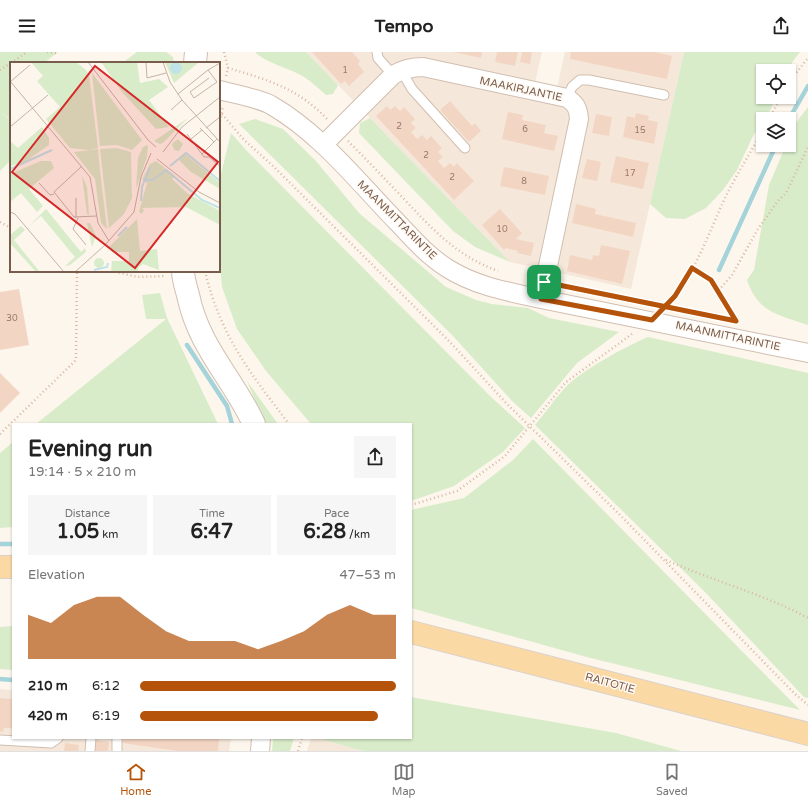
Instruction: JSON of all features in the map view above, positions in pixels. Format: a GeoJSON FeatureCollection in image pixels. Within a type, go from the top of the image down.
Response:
{"type":"FeatureCollection","features":[{"type":"Feature","properties":{"kind":"main road"},"geometry":{"type":"LineString","coordinates":[[0,567],[12,567]]}},
{"type":"Feature","properties":{"kind":"main road","name":"RAITOTIE"},"geometry":{"type":"LineString","coordinates":[[412,632],[808,734]]}},
{"type":"Feature","properties":{"kind":"street"},"geometry":{"type":"LineString","coordinates":[[195,62],[196,52]]}},
{"type":"Feature","properties":{"kind":"street","name":"MAAKIRJANTIE"},"geometry":{"type":"LineString","coordinates":[[397,73],[412,67],[423,67],[567,98],[574,103],[578,110],[578,118],[541,299]]}},
{"type":"Feature","properties":{"kind":"street"},"geometry":{"type":"LineString","coordinates":[[322,145],[397,73]]}},
{"type":"Feature","properties":{"kind":"street","name":"MAANMITTARINTIE"},"geometry":{"type":"LineString","coordinates":[[221,90],[270,104],[294,120],[322,145],[425,251],[447,268],[472,281],[541,299],[652,320],[808,353]]}},
{"type":"Feature","properties":{"kind":"street"},"geometry":{"type":"LineString","coordinates":[[183,273],[193,313],[209,351],[253,423]]}},
{"type":"Feature","properties":{"kind":"street"},"geometry":{"type":"LineString","coordinates":[[260,751],[261,739]]}},
{"type":"Feature","properties":{"kind":"lane"},"geometry":{"type":"LineString","coordinates":[[377,52],[378,58],[397,73],[465,148]]}},
{"type":"Feature","properties":{"kind":"lane"},"geometry":{"type":"LineString","coordinates":[[567,98],[572,87],[580,80],[589,80],[664,95]]}},
{"type":"Feature","properties":{"kind":"lane"},"geometry":{"type":"LineString","coordinates":[[0,740],[51,743],[57,739]]}},
{"type":"Feature","properties":{"kind":"lane"},"geometry":{"type":"LineString","coordinates":[[90,751],[91,739]]}},
{"type":"Feature","properties":{"kind":"lane"},"geometry":{"type":"LineString","coordinates":[[117,739],[117,751]]}},
{"type":"Feature","properties":{"kind":"path"},"geometry":{"type":"LineString","coordinates":[[13,62],[28,52]]}},
{"type":"Feature","properties":{"kind":"path"},"geometry":{"type":"LineString","coordinates":[[47,52],[56,53]]}},
{"type":"Feature","properties":{"kind":"path"},"geometry":{"type":"LineString","coordinates":[[220,121],[222,114],[221,90],[228,68],[224,52]]}},
{"type":"Feature","properties":{"kind":"path"},"geometry":{"type":"LineString","coordinates":[[796,73],[808,58]]}},
{"type":"Feature","properties":{"kind":"path"},"geometry":{"type":"LineString","coordinates":[[0,70],[10,64]]}},
{"type":"Feature","properties":{"kind":"path"},"geometry":{"type":"LineString","coordinates":[[228,68],[267,80],[298,94],[316,107],[442,238],[454,248],[479,264],[503,273]]}},
{"type":"Feature","properties":{"kind":"path"},"geometry":{"type":"LineString","coordinates":[[222,114],[244,140],[272,165],[449,341],[507,404],[531,426],[808,705]]}},
{"type":"Feature","properties":{"kind":"path"},"geometry":{"type":"LineString","coordinates":[[412,505],[457,492],[505,456],[566,382],[652,320],[664,305],[675,296],[692,268],[727,194],[756,142]]}},
{"type":"Feature","properties":{"kind":"path"},"geometry":{"type":"LineString","coordinates":[[718,291],[732,275],[762,223],[778,201],[786,193],[808,146]]}},
{"type":"Feature","properties":{"kind":"path"},"geometry":{"type":"LineString","coordinates":[[0,222],[10,227]]}},
{"type":"Feature","properties":{"kind":"path"},"geometry":{"type":"LineString","coordinates":[[692,268],[711,280],[736,321]]}},
{"type":"Feature","properties":{"kind":"path"},"geometry":{"type":"LineString","coordinates":[[0,434],[76,360],[77,272]]}},
{"type":"Feature","properties":{"kind":"path"},"geometry":{"type":"LineString","coordinates":[[116,272],[138,277],[183,273]]}},
{"type":"Feature","properties":{"kind":"path"},"geometry":{"type":"LineString","coordinates":[[205,272],[212,298],[226,334],[257,383],[288,423]]}},
{"type":"Feature","properties":{"kind":"path"},"geometry":{"type":"LineString","coordinates":[[597,292],[699,313]]}},
{"type":"Feature","properties":{"kind":"path"},"geometry":{"type":"LineString","coordinates":[[728,319],[743,322]]}},
{"type":"Feature","properties":{"kind":"path"},"geometry":{"type":"LineString","coordinates":[[664,559],[696,574],[786,606],[808,618]]}},
{"type":"Feature","properties":{"kind":"path"},"geometry":{"type":"LineString","coordinates":[[298,751],[302,739]]}},
{"type":"Feature","properties":{"kind":"shaded area"},"geometry":{"type":"Polygon","coordinates":[[[306,52],[542,52],[535,83],[557,88],[565,52],[684,52],[631,289],[510,262],[306,52]]]}},
{"type":"Feature","properties":{"kind":"shaded area"},"geometry":{"type":"Polygon","coordinates":[[[0,689],[12,690],[12,739],[231,739],[229,751],[0,751],[0,689]]]}},
{"type":"Feature","properties":{"kind":"shaded area"},"geometry":{"type":"Polygon","coordinates":[[[311,739],[321,739],[363,751],[307,751],[311,739]]]}},
{"type":"Feature","properties":{"kind":"green space"},"geometry":{"type":"Polygon","coordinates":[[[0,52],[58,52],[45,62],[10,62],[10,119],[2,113],[10,120],[10,161],[0,171],[0,52]]]}},
{"type":"Feature","properties":{"kind":"green space"},"geometry":{"type":"Polygon","coordinates":[[[137,52],[166,52],[173,57],[174,62],[123,62],[137,52]]]}},
{"type":"Feature","properties":{"kind":"green space"},"geometry":{"type":"Polygon","coordinates":[[[255,52],[306,52],[338,85],[333,94],[326,95],[304,77],[259,56],[255,52]]]}},
{"type":"Feature","properties":{"kind":"green space"},"geometry":{"type":"Polygon","coordinates":[[[684,52],[800,52],[792,64],[756,64],[756,104],[773,104],[769,112],[756,112],[756,132],[737,170],[723,190],[706,208],[685,219],[666,218],[650,204],[684,52]]]}},
{"type":"Feature","properties":{"kind":"green space"},"geometry":{"type":"Polygon","coordinates":[[[808,107],[808,325],[779,315],[763,306],[757,300],[747,280],[754,270],[769,185],[783,152],[796,152],[796,124],[808,107]]]}},
{"type":"Feature","properties":{"kind":"green space"},"geometry":{"type":"Polygon","coordinates":[[[370,118],[510,262],[475,247],[453,231],[359,133],[360,123],[370,118]]]}},
{"type":"Feature","properties":{"kind":"green space"},"geometry":{"type":"Polygon","coordinates":[[[255,119],[283,129],[316,161],[359,213],[446,287],[476,300],[492,304],[528,308],[549,318],[619,332],[577,363],[531,418],[512,401],[453,336],[239,124],[255,119]]]}},
{"type":"Feature","properties":{"kind":"green space"},"geometry":{"type":"Polygon","coordinates":[[[231,133],[247,151],[491,397],[525,428],[503,452],[454,486],[412,501],[412,423],[310,423],[266,371],[237,329],[222,287],[220,264],[220,178],[231,133]]]}},
{"type":"Feature","properties":{"kind":"green space"},"geometry":{"type":"Polygon","coordinates":[[[160,293],[167,318],[218,423],[37,423],[166,319],[146,319],[142,295],[160,293]]]}},
{"type":"Feature","properties":{"kind":"green space"},"geometry":{"type":"Polygon","coordinates":[[[648,337],[808,373],[808,698],[804,697],[704,591],[535,425],[571,382],[592,367],[648,337]]]}},
{"type":"Feature","properties":{"kind":"green space"},"geometry":{"type":"Polygon","coordinates":[[[247,381],[277,423],[265,423],[247,381]]]}},
{"type":"Feature","properties":{"kind":"green space"},"geometry":{"type":"Polygon","coordinates":[[[533,439],[800,710],[583,656],[412,608],[412,510],[464,498],[513,460],[533,439]]]}},
{"type":"Feature","properties":{"kind":"green space"},"geometry":{"type":"Polygon","coordinates":[[[12,443],[12,527],[0,528],[0,453],[12,443]]]}},
{"type":"Feature","properties":{"kind":"green space"},"geometry":{"type":"Polygon","coordinates":[[[12,626],[12,670],[0,669],[0,627],[12,626]]]}},
{"type":"Feature","properties":{"kind":"green space"},"geometry":{"type":"Polygon","coordinates":[[[412,697],[616,733],[681,751],[363,751],[321,739],[412,739],[412,697]]]}},
{"type":"Feature","properties":{"kind":"green space"},"geometry":{"type":"Polygon","coordinates":[[[273,739],[294,739],[290,751],[272,751],[273,739]]]}},
{"type":"Feature","properties":{"kind":"building"},"geometry":{"type":"Polygon","coordinates":[[[312,52],[352,52],[360,61],[358,64],[364,72],[349,86],[345,81],[341,84],[312,52]]]}},
{"type":"Feature","properties":{"kind":"building"},"geometry":{"type":"Polygon","coordinates":[[[453,52],[482,52],[481,58],[453,52]]]}},
{"type":"Feature","properties":{"kind":"building"},"geometry":{"type":"Polygon","coordinates":[[[497,52],[518,52],[515,66],[495,62],[497,52]]]}},
{"type":"Feature","properties":{"kind":"building"},"geometry":{"type":"Polygon","coordinates":[[[522,52],[532,52],[530,64],[520,62],[522,52]]]}},
{"type":"Feature","properties":{"kind":"building"},"geometry":{"type":"Polygon","coordinates":[[[571,52],[655,52],[672,56],[667,79],[570,59],[571,52]]]}},
{"type":"Feature","properties":{"kind":"building"},"geometry":{"type":"Polygon","coordinates":[[[450,101],[472,126],[475,123],[481,131],[469,142],[440,110],[450,101]]]}},
{"type":"Feature","properties":{"kind":"building"},"geometry":{"type":"Polygon","coordinates":[[[387,106],[390,110],[395,106],[400,111],[404,107],[415,119],[411,123],[416,128],[411,132],[417,139],[422,135],[427,140],[431,136],[442,148],[438,152],[443,157],[438,161],[444,168],[450,163],[454,167],[457,163],[474,181],[454,200],[376,116],[387,106]]]}},
{"type":"Feature","properties":{"kind":"building"},"geometry":{"type":"Polygon","coordinates":[[[508,112],[523,115],[522,120],[546,125],[544,133],[558,136],[554,151],[502,139],[508,112]]]}},
{"type":"Feature","properties":{"kind":"building"},"geometry":{"type":"Polygon","coordinates":[[[636,113],[649,116],[648,120],[658,122],[654,144],[623,137],[627,116],[635,118],[636,113]]]}},
{"type":"Feature","properties":{"kind":"building"},"geometry":{"type":"Polygon","coordinates":[[[596,114],[612,117],[609,136],[592,133],[596,114]]]}},
{"type":"Feature","properties":{"kind":"building"},"geometry":{"type":"Polygon","coordinates":[[[616,156],[649,163],[643,189],[610,182],[616,156]]]}},
{"type":"Feature","properties":{"kind":"building"},"geometry":{"type":"Polygon","coordinates":[[[587,159],[601,162],[597,181],[582,178],[587,159]]]}},
{"type":"Feature","properties":{"kind":"building"},"geometry":{"type":"Polygon","coordinates":[[[504,167],[549,176],[545,195],[500,186],[504,167]]]}},
{"type":"Feature","properties":{"kind":"building"},"geometry":{"type":"Polygon","coordinates":[[[576,204],[596,209],[595,214],[636,223],[633,237],[572,223],[576,204]]]}},
{"type":"Feature","properties":{"kind":"building"},"geometry":{"type":"Polygon","coordinates":[[[500,209],[522,233],[516,239],[534,243],[531,256],[517,253],[518,251],[506,248],[504,250],[482,225],[500,209]]]}},
{"type":"Feature","properties":{"kind":"building"},"geometry":{"type":"Polygon","coordinates":[[[601,245],[630,251],[622,284],[567,271],[570,255],[592,260],[593,255],[599,256],[601,245]]]}},
{"type":"Feature","properties":{"kind":"building"},"geometry":{"type":"Polygon","coordinates":[[[19,289],[29,345],[0,350],[0,292],[19,289]]]}},
{"type":"Feature","properties":{"kind":"building"},"geometry":{"type":"Polygon","coordinates":[[[0,373],[20,393],[0,413],[0,373]]]}},
{"type":"Feature","properties":{"kind":"building"},"geometry":{"type":"Polygon","coordinates":[[[0,698],[12,699],[12,728],[4,728],[3,732],[0,732],[0,698]]]}},
{"type":"Feature","properties":{"kind":"building"},"geometry":{"type":"Polygon","coordinates":[[[123,739],[219,739],[218,751],[178,751],[123,743],[123,739]]]}},
{"type":"Feature","properties":{"kind":"building"},"geometry":{"type":"Polygon","coordinates":[[[96,740],[109,742],[108,751],[95,751],[96,740]]]}},
{"type":"Feature","properties":{"kind":"building"},"geometry":{"type":"Polygon","coordinates":[[[65,743],[79,745],[78,751],[64,751],[65,743]]]}},
{"type":"Feature","properties":{"kind":"waterway"},"geometry":{"type":"LineString","coordinates":[[793,112],[808,86]]}},
{"type":"Feature","properties":{"kind":"waterway"},"geometry":{"type":"LineString","coordinates":[[719,270],[773,152]]}},
{"type":"Feature","properties":{"kind":"waterway"},"geometry":{"type":"LineString","coordinates":[[187,345],[227,406],[232,423]]}},
{"type":"Feature","properties":{"kind":"waterway"},"geometry":{"type":"LineString","coordinates":[[0,544],[12,544]]}},
{"type":"Feature","properties":{"kind":"waterway"},"geometry":{"type":"LineString","coordinates":[[0,679],[12,680]]}},
{"type":"Feature","properties":{"kind":"route"},"geometry":{"type":"LineString","coordinates":[[544,282],[541,299],[652,320],[664,305],[675,296],[692,268],[711,280],[736,321],[664,305],[544,282]]}}]}
